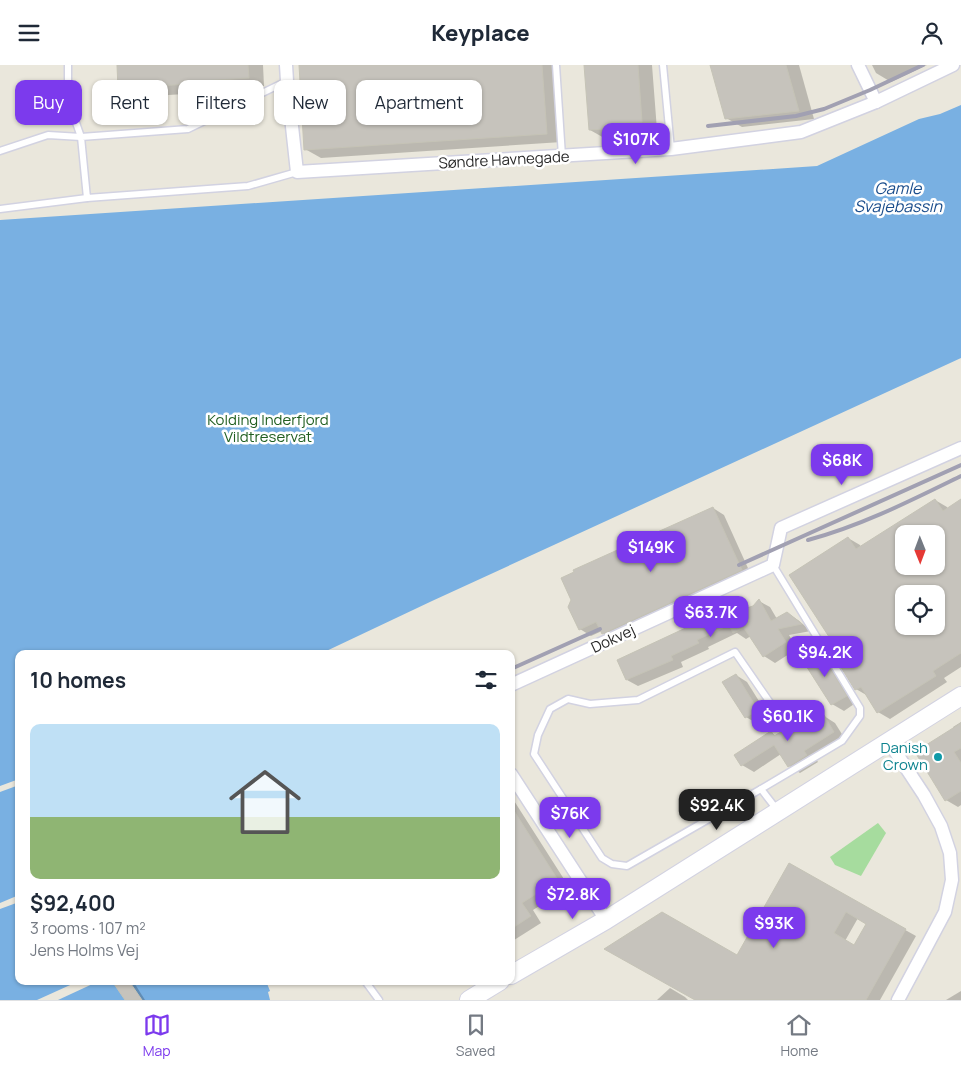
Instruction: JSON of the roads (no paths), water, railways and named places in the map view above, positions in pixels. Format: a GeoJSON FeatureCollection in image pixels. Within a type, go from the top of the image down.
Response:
{"type":"FeatureCollection","features":[{"type":"Feature","properties":{"kind":"main road"},"geometry":{"type":"LineString","coordinates":[[515,973],[606,920],[961,696]]}},
{"type":"Feature","properties":{"kind":"main road"},"geometry":{"type":"LineString","coordinates":[[469,1000],[493,985]]}},
{"type":"Feature","properties":{"kind":"street"},"geometry":{"type":"LineString","coordinates":[[286,65],[286,80]]}},
{"type":"Feature","properties":{"kind":"street"},"geometry":{"type":"LineString","coordinates":[[858,65],[876,102]]}},
{"type":"Feature","properties":{"kind":"street","name":"Søndre Havnegade"},"geometry":{"type":"LineString","coordinates":[[297,172],[671,149],[801,131],[876,102],[953,65]]}},
{"type":"Feature","properties":{"kind":"street"},"geometry":{"type":"LineString","coordinates":[[291,125],[297,172]]}},
{"type":"Feature","properties":{"kind":"street"},"geometry":{"type":"LineString","coordinates":[[773,565],[781,528],[961,447]]}},
{"type":"Feature","properties":{"kind":"street","name":"Dokvej"},"geometry":{"type":"LineString","coordinates":[[515,683],[773,565]]}},
{"type":"Feature","properties":{"kind":"street"},"geometry":{"type":"LineString","coordinates":[[889,742],[924,795],[941,826],[957,880],[945,912],[898,1000]]}},
{"type":"Feature","properties":{"kind":"street"},"geometry":{"type":"LineString","coordinates":[[515,780],[606,920]]}},
{"type":"Feature","properties":{"kind":"lane"},"geometry":{"type":"LineString","coordinates":[[68,65],[68,99],[82,137],[87,198]]}},
{"type":"Feature","properties":{"kind":"lane"},"geometry":{"type":"LineString","coordinates":[[556,65],[562,156]]}},
{"type":"Feature","properties":{"kind":"lane"},"geometry":{"type":"LineString","coordinates":[[663,65],[671,149]]}},
{"type":"Feature","properties":{"kind":"lane"},"geometry":{"type":"LineString","coordinates":[[0,151],[48,135],[82,137],[188,129],[274,87]]}},
{"type":"Feature","properties":{"kind":"lane"},"geometry":{"type":"LineString","coordinates":[[0,209],[87,198],[248,186],[297,172]]}},
{"type":"Feature","properties":{"kind":"lane"},"geometry":{"type":"LineString","coordinates":[[773,565],[860,709],[860,716],[842,741],[627,867],[612,864],[602,858],[534,754],[538,735],[550,709],[568,699],[590,704],[638,700],[735,652],[782,720]]}},
{"type":"Feature","properties":{"kind":"lane"},"geometry":{"type":"LineString","coordinates":[[761,789],[778,811]]}},
{"type":"Feature","properties":{"kind":"lane"},"geometry":{"type":"LineString","coordinates":[[368,985],[377,999]]}},
{"type":"Feature","properties":{"kind":"water","name":"Kolding Inderfjord Vildtreservat"},"geometry":{"type":"Polygon","coordinates":[[[961,105],[961,358],[328,650],[15,650],[15,985],[268,985],[270,1000],[0,1000],[0,220],[817,166],[919,119],[940,114],[961,105]]]}},
{"type":"Feature","properties":{"kind":"railway"},"geometry":{"type":"LineString","coordinates":[[708,126],[796,116],[824,109],[923,65]]}},
{"type":"Feature","properties":{"kind":"railway"},"geometry":{"type":"LineString","coordinates":[[739,565],[961,465]]}},
{"type":"Feature","properties":{"kind":"railway"},"geometry":{"type":"LineString","coordinates":[[808,540],[867,520],[961,476]]}},
{"type":"Feature","properties":{"kind":"railway"},"geometry":{"type":"LineString","coordinates":[[515,667],[600,629]]}},
{"type":"Feature","properties":{"kind":"place","name":"Danish Crown"},"geometry":{"type":"Point","coordinates":[938,757]}},
{"type":"Feature","properties":{"kind":"water label","name":"Gamle Svajebassin"},"geometry":{"type":"Point","coordinates":[898,197]}}]}
